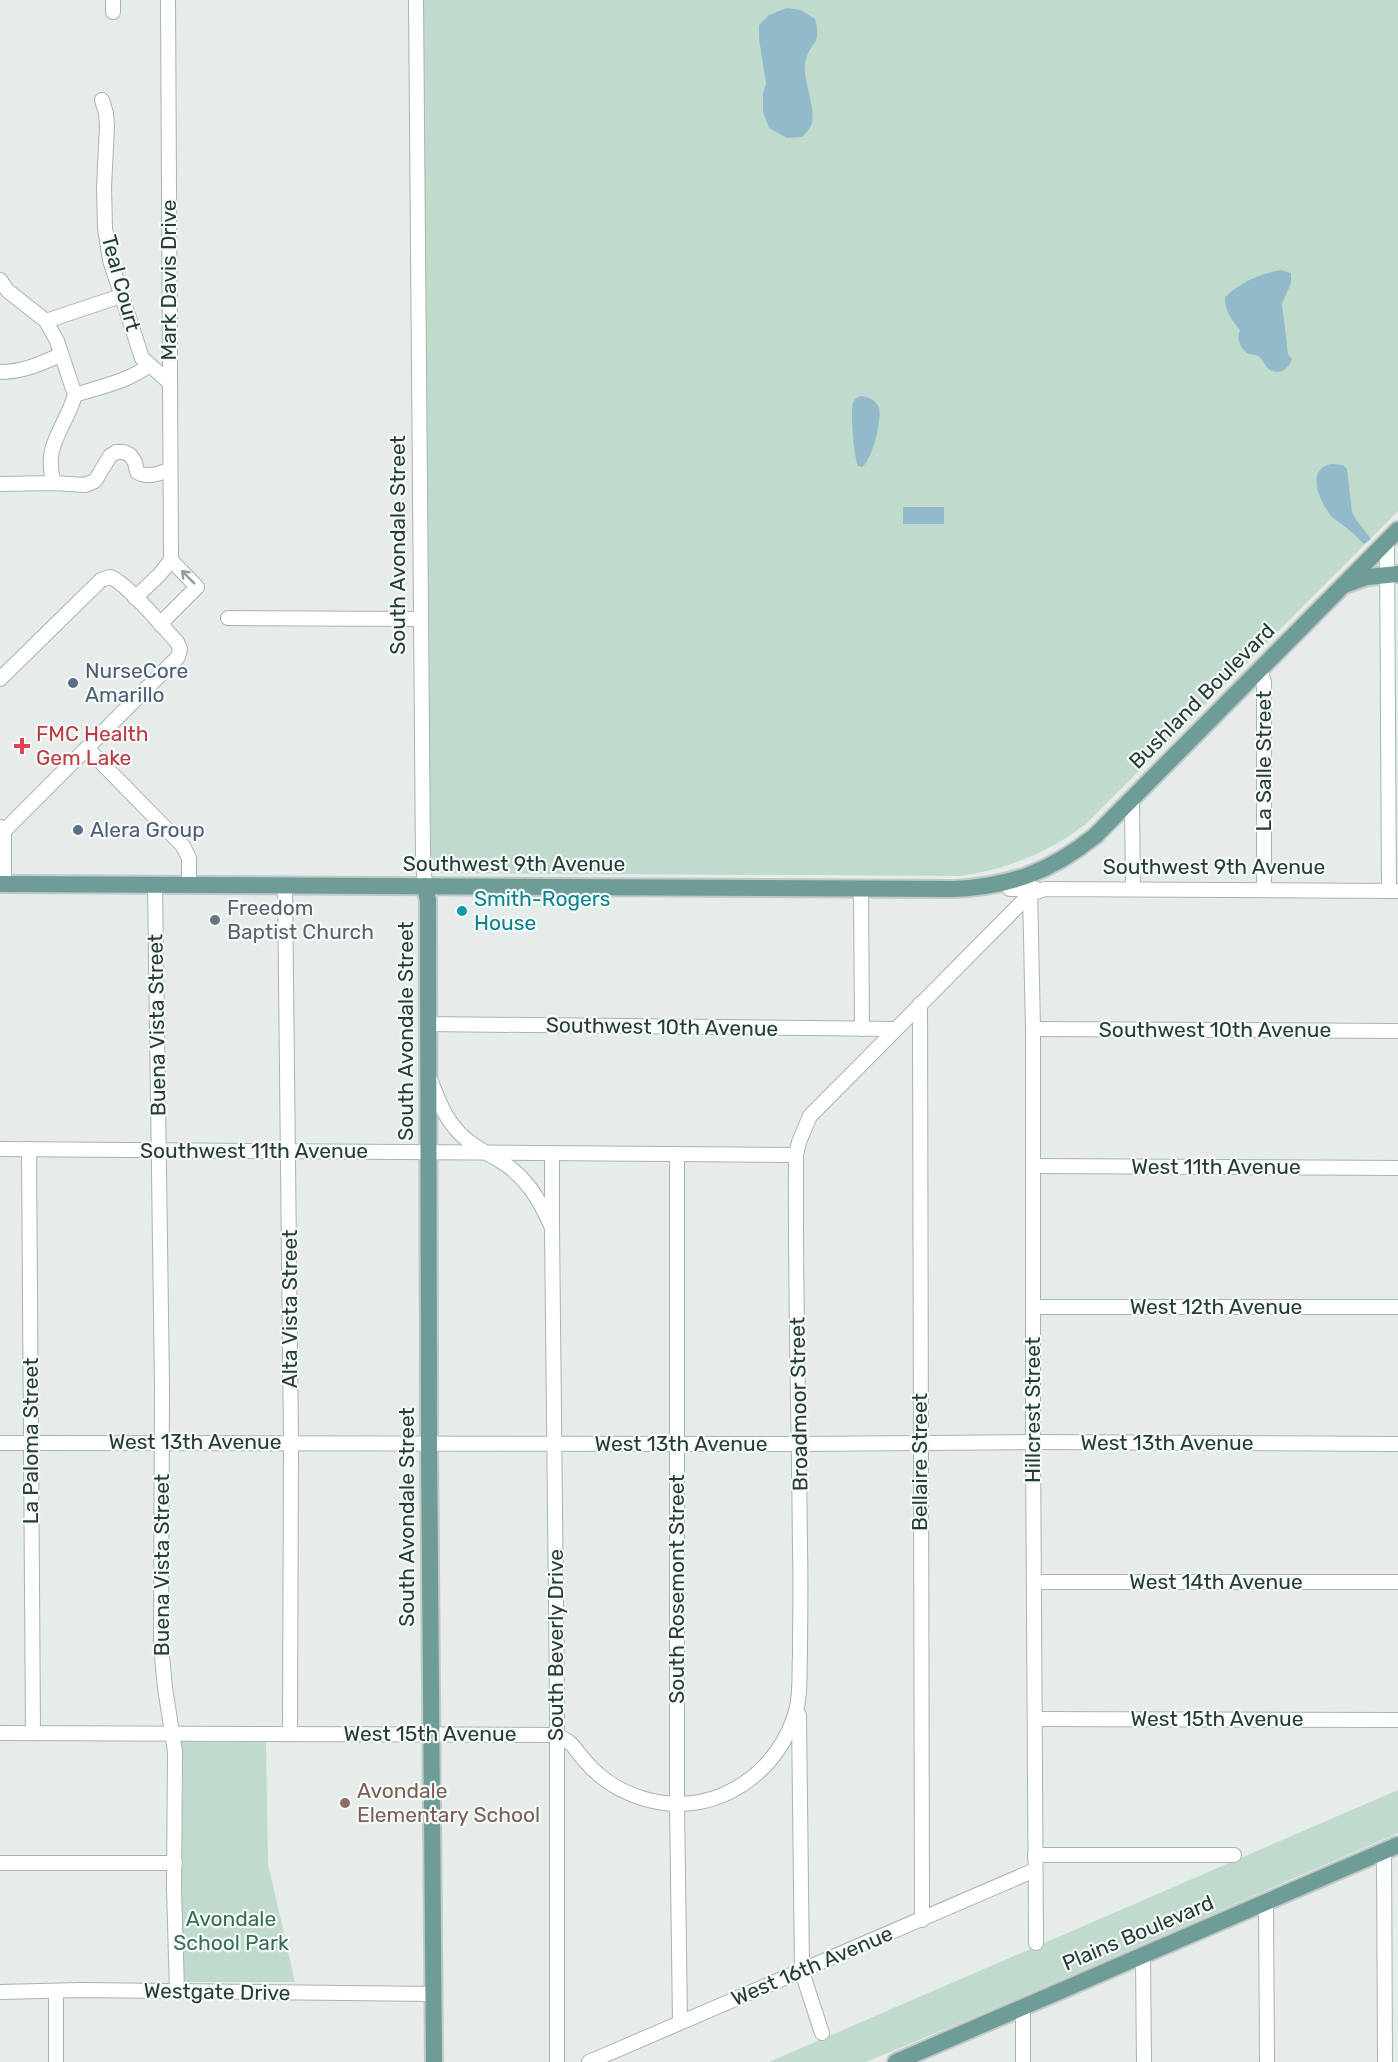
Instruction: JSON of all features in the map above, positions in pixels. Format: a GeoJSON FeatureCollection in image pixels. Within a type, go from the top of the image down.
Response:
{"type":"FeatureCollection","features":[{"type":"Feature","properties":{"kind":"main road","name":"Bushland Boulevard"},"geometry":{"type":"LineString","coordinates":[[1029,887],[1095,836],[1343,585],[1394,541]]}},
{"type":"Feature","properties":{"kind":"main road"},"geometry":{"type":"LineString","coordinates":[[1343,585],[1367,577],[1393,574]]}},
{"type":"Feature","properties":{"kind":"main road","name":"Southwest 9th Avenue"},"geometry":{"type":"LineString","coordinates":[[2,884],[861,889],[1029,887]]}},
{"type":"Feature","properties":{"kind":"main road","name":"South Avondale Street"},"geometry":{"type":"LineString","coordinates":[[425,886],[428,897],[429,1444],[434,2062]]}},
{"type":"Feature","properties":{"kind":"main road","name":"Plains Boulevard"},"geometry":{"type":"LineString","coordinates":[[906,2060],[1391,1848]]}},
{"type":"Feature","properties":{"kind":"street","name":"Mark Davis Drive"},"geometry":{"type":"LineString","coordinates":[[168,0],[171,560]]}},
{"type":"Feature","properties":{"kind":"street","name":"South Avondale Street"},"geometry":{"type":"LineString","coordinates":[[416,0],[425,886]]}},
{"type":"Feature","properties":{"kind":"street","name":"Teal Court"},"geometry":{"type":"LineString","coordinates":[[102,100],[107,126],[104,188],[105,228],[110,260],[142,358],[169,382]]}},
{"type":"Feature","properties":{"kind":"street"},"geometry":{"type":"LineString","coordinates":[[0,280],[8,291],[46,321],[57,341],[75,395],[49,459],[54,483]]}},
{"type":"Feature","properties":{"kind":"street"},"geometry":{"type":"LineString","coordinates":[[46,321],[121,296]]}},
{"type":"Feature","properties":{"kind":"street"},"geometry":{"type":"LineString","coordinates":[[0,372],[16,372],[60,355]]}},
{"type":"Feature","properties":{"kind":"street"},"geometry":{"type":"LineString","coordinates":[[75,395],[126,378],[149,365]]}},
{"type":"Feature","properties":{"kind":"street"},"geometry":{"type":"LineString","coordinates":[[0,484],[85,485],[95,481],[110,456],[116,452],[130,455],[137,471],[143,475],[158,474],[169,470]]}},
{"type":"Feature","properties":{"kind":"street"},"geometry":{"type":"LineString","coordinates":[[1393,891],[1394,541]]}},
{"type":"Feature","properties":{"kind":"street"},"geometry":{"type":"LineString","coordinates":[[135,598],[171,560],[197,587],[160,624]]}},
{"type":"Feature","properties":{"kind":"street"},"geometry":{"type":"LineString","coordinates":[[0,679],[101,580],[110,577],[135,598],[180,645],[178,657],[2,829],[2,884]]}},
{"type":"Feature","properties":{"kind":"street"},"geometry":{"type":"LineString","coordinates":[[228,618],[421,619]]}},
{"type":"Feature","properties":{"kind":"street","name":"La Salle Street"},"geometry":{"type":"LineString","coordinates":[[1260,670],[1264,682],[1264,890]]}},
{"type":"Feature","properties":{"kind":"street"},"geometry":{"type":"LineString","coordinates":[[87,748],[183,846],[189,858],[189,885]]}},
{"type":"Feature","properties":{"kind":"street"},"geometry":{"type":"LineString","coordinates":[[1132,800],[1134,889]]}},
{"type":"Feature","properties":{"kind":"street"},"geometry":{"type":"LineString","coordinates":[[1060,862],[1051,880],[1063,889]]}},
{"type":"Feature","properties":{"kind":"street","name":"Buena Vista Street"},"geometry":{"type":"LineString","coordinates":[[155,885],[162,1442],[161,1646],[175,1752],[177,1991]]}},
{"type":"Feature","properties":{"kind":"street","name":"Alta Vista Street"},"geometry":{"type":"LineString","coordinates":[[285,885],[291,1442],[290,1734]]}},
{"type":"Feature","properties":{"kind":"street"},"geometry":{"type":"LineString","coordinates":[[1004,887],[1014,897],[1009,914]]}},
{"type":"Feature","properties":{"kind":"street","name":"Southwest 9th Avenue"},"geometry":{"type":"LineString","coordinates":[[1029,887],[1045,889],[1393,891]]}},
{"type":"Feature","properties":{"kind":"street","name":"Bushland Boulevard"},"geometry":{"type":"LineString","coordinates":[[810,1116],[1009,914],[1029,887]]}},
{"type":"Feature","properties":{"kind":"street","name":"Hillcrest Street"},"geometry":{"type":"LineString","coordinates":[[1029,887],[1034,1166],[1036,1943]]}},
{"type":"Feature","properties":{"kind":"street"},"geometry":{"type":"LineString","coordinates":[[861,889],[862,1029]]}},
{"type":"Feature","properties":{"kind":"street","name":"Bellaire Street"},"geometry":{"type":"LineString","coordinates":[[920,1004],[922,1920]]}},
{"type":"Feature","properties":{"kind":"street","name":"Southwest 10th Avenue"},"geometry":{"type":"LineString","coordinates":[[428,1024],[896,1029]]}},
{"type":"Feature","properties":{"kind":"street","name":"Southwest 10th Avenue"},"geometry":{"type":"LineString","coordinates":[[1033,1029],[1398,1031]]}},
{"type":"Feature","properties":{"kind":"street","name":"South Beverly Drive"},"geometry":{"type":"LineString","coordinates":[[429,1076],[443,1112],[454,1127],[467,1140],[484,1153],[499,1160],[528,1184],[540,1200],[552,1228]]}},
{"type":"Feature","properties":{"kind":"street","name":"Broadmoor Street"},"geometry":{"type":"LineString","coordinates":[[810,1116],[796,1155],[801,1584],[799,1695],[802,1972],[822,2033]]}},
{"type":"Feature","properties":{"kind":"street","name":"Southwest 11th Avenue"},"geometry":{"type":"LineString","coordinates":[[0,1149],[796,1155]]}},
{"type":"Feature","properties":{"kind":"street","name":"La Paloma Street"},"geometry":{"type":"LineString","coordinates":[[29,1149],[33,1732]]}},
{"type":"Feature","properties":{"kind":"street","name":"South Beverly Drive"},"geometry":{"type":"LineString","coordinates":[[552,1154],[557,2062]]}},
{"type":"Feature","properties":{"kind":"street","name":"South Rosemont Street"},"geometry":{"type":"LineString","coordinates":[[676,1155],[677,1803],[680,2022]]}},
{"type":"Feature","properties":{"kind":"street","name":"West 11th Avenue"},"geometry":{"type":"LineString","coordinates":[[1034,1166],[1398,1168]]}},
{"type":"Feature","properties":{"kind":"street","name":"West 12th Avenue"},"geometry":{"type":"LineString","coordinates":[[1034,1307],[1398,1307]]}},
{"type":"Feature","properties":{"kind":"street","name":"West 13th Avenue"},"geometry":{"type":"LineString","coordinates":[[0,1443],[1398,1444]]}},
{"type":"Feature","properties":{"kind":"street","name":"West 14th Avenue"},"geometry":{"type":"LineString","coordinates":[[1034,1582],[1398,1582]]}},
{"type":"Feature","properties":{"kind":"street","name":"Broadmoor Street"},"geometry":{"type":"LineString","coordinates":[[677,1803],[714,1798],[736,1790],[753,1778],[765,1767],[780,1747],[795,1715],[799,1695]]}},
{"type":"Feature","properties":{"kind":"street","name":"West 15th Avenue"},"geometry":{"type":"LineString","coordinates":[[1035,1719],[1398,1720]]}},
{"type":"Feature","properties":{"kind":"street","name":"West 15th Avenue"},"geometry":{"type":"LineString","coordinates":[[0,1732],[556,1735]]}},
{"type":"Feature","properties":{"kind":"street"},"geometry":{"type":"LineString","coordinates":[[556,1735],[571,1742],[585,1761],[613,1785],[648,1800],[677,1803]]}},
{"type":"Feature","properties":{"kind":"street"},"geometry":{"type":"LineString","coordinates":[[1385,2062],[1391,1848]]}},
{"type":"Feature","properties":{"kind":"street"},"geometry":{"type":"LineString","coordinates":[[1035,1854],[1234,1855]]}},
{"type":"Feature","properties":{"kind":"street"},"geometry":{"type":"LineString","coordinates":[[0,1863],[175,1863]]}},
{"type":"Feature","properties":{"kind":"street","name":"West 16th Avenue"},"geometry":{"type":"LineString","coordinates":[[589,2062],[1035,1870]]}},
{"type":"Feature","properties":{"kind":"street"},"geometry":{"type":"LineString","coordinates":[[1266,1902],[1267,2062]]}},
{"type":"Feature","properties":{"kind":"street"},"geometry":{"type":"LineString","coordinates":[[1143,1956],[1144,2062]]}},
{"type":"Feature","properties":{"kind":"street"},"geometry":{"type":"LineString","coordinates":[[56,1991],[56,2062]]}},
{"type":"Feature","properties":{"kind":"street","name":"Westgate Drive"},"geometry":{"type":"LineString","coordinates":[[0,1992],[177,1991],[434,1994]]}},
{"type":"Feature","properties":{"kind":"street"},"geometry":{"type":"LineString","coordinates":[[1023,2007],[1023,2062]]}},
{"type":"Feature","properties":{"kind":"green space"},"geometry":{"type":"Polygon","coordinates":[[[422,0],[1398,0],[1398,511],[1086,824],[1042,851],[1011,864],[960,876],[434,873],[429,870],[422,0]]]}},
{"type":"Feature","properties":{"kind":"green space","name":"Avondale School Park"},"geometry":{"type":"Polygon","coordinates":[[[179,1741],[266,1742],[268,1864],[295,1982],[180,1982],[179,1741]]]}},
{"type":"Feature","properties":{"kind":"green space"},"geometry":{"type":"Polygon","coordinates":[[[1398,1790],[1398,1833],[972,2018],[866,2062],[769,2062],[1398,1790]]]}},
{"type":"Feature","properties":{"kind":"water"},"geometry":{"type":"Polygon","coordinates":[[[787,8],[801,10],[815,19],[817,38],[808,53],[805,67],[813,118],[811,126],[802,137],[787,138],[769,128],[763,112],[763,94],[766,83],[759,25],[769,15],[787,8]]]}},
{"type":"Feature","properties":{"kind":"water"},"geometry":{"type":"Polygon","coordinates":[[[1281,270],[1291,273],[1291,283],[1282,304],[1288,354],[1292,359],[1287,368],[1278,372],[1270,370],[1260,357],[1249,354],[1241,346],[1238,336],[1240,330],[1227,311],[1225,297],[1251,279],[1281,270]]]}},
{"type":"Feature","properties":{"kind":"water"},"geometry":{"type":"Polygon","coordinates":[[[860,396],[874,401],[878,405],[880,414],[873,449],[862,467],[858,466],[852,425],[853,403],[860,396]]]}},
{"type":"Feature","properties":{"kind":"water"},"geometry":{"type":"Polygon","coordinates":[[[1332,464],[1343,465],[1347,469],[1352,512],[1371,539],[1364,544],[1332,517],[1319,495],[1318,472],[1323,467],[1332,464]]]}},
{"type":"Feature","properties":{"kind":"water"},"geometry":{"type":"Polygon","coordinates":[[[903,507],[944,507],[944,524],[903,524],[903,507]]]}},
{"type":"Feature","properties":{"kind":"place","name":"NurseCore Amarillo"},"geometry":{"type":"Point","coordinates":[73,683]}},
{"type":"Feature","properties":{"kind":"place","name":"FMC Health Gem Lake"},"geometry":{"type":"Point","coordinates":[22,746]}},
{"type":"Feature","properties":{"kind":"place","name":"Alera Group"},"geometry":{"type":"Point","coordinates":[78,830]}},
{"type":"Feature","properties":{"kind":"place","name":"Smith-Rogers House"},"geometry":{"type":"Point","coordinates":[462,911]}},
{"type":"Feature","properties":{"kind":"place","name":"Freedom Baptist Church"},"geometry":{"type":"Point","coordinates":[215,920]}},
{"type":"Feature","properties":{"kind":"place","name":"Avondale Elementary School"},"geometry":{"type":"Point","coordinates":[345,1803]}}]}
